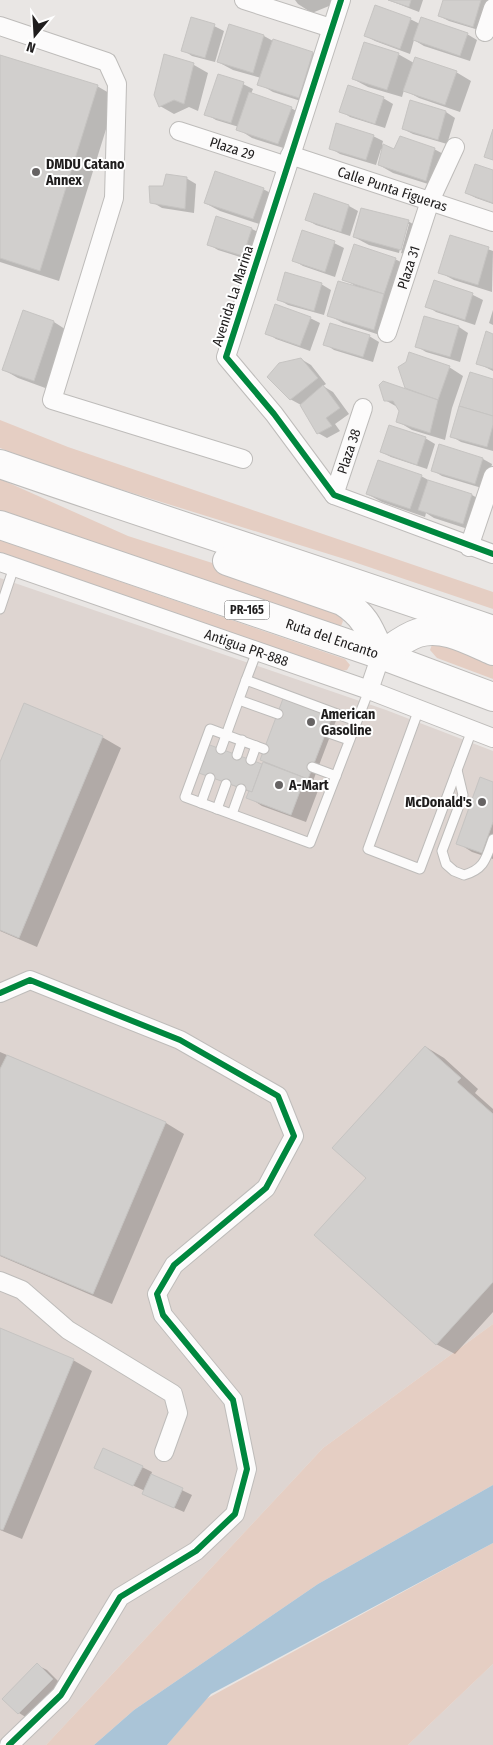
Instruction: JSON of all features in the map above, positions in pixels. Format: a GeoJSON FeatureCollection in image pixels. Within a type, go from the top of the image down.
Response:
{"type":"FeatureCollection","features":[{"type":"Feature","properties":{"kind":"main road"},"geometry":{"type":"LineString","coordinates":[[0,464],[247,548],[388,593],[493,630]]}},
{"type":"Feature","properties":{"kind":"main road"},"geometry":{"type":"LineString","coordinates":[[64,487],[117,524],[342,601],[355,609],[369,627],[381,655],[416,633],[431,630],[445,631],[493,651]]}},
{"type":"Feature","properties":{"kind":"main road","name":"Ruta del Encanto"},"geometry":{"type":"LineString","coordinates":[[0,525],[381,655],[493,696]]}},
{"type":"Feature","properties":{"kind":"street"},"geometry":{"type":"LineString","coordinates":[[244,0],[332,28]]}},
{"type":"Feature","properties":{"kind":"street","name":"Avenida La Marina"},"geometry":{"type":"LineString","coordinates":[[334,495],[274,414],[226,357],[341,0]]}},
{"type":"Feature","properties":{"kind":"street"},"geometry":{"type":"LineString","coordinates":[[485,32],[493,8]]}},
{"type":"Feature","properties":{"kind":"street"},"geometry":{"type":"LineString","coordinates":[[0,26],[107,62],[117,84],[114,198],[52,400],[243,459]]}},
{"type":"Feature","properties":{"kind":"street","name":"Plaza 29"},"geometry":{"type":"LineString","coordinates":[[179,131],[288,161]]}},
{"type":"Feature","properties":{"kind":"street","name":"Plaza 31"},"geometry":{"type":"LineString","coordinates":[[387,333],[430,201],[454,147]]}},
{"type":"Feature","properties":{"kind":"street","name":"Calle Punta Figueras"},"geometry":{"type":"LineString","coordinates":[[288,161],[430,201],[493,222]]}},
{"type":"Feature","properties":{"kind":"street","name":"Plaza 38"},"geometry":{"type":"LineString","coordinates":[[334,495],[363,408]]}},
{"type":"Feature","properties":{"kind":"street"},"geometry":{"type":"LineString","coordinates":[[469,546],[493,476]]}},
{"type":"Feature","properties":{"kind":"street"},"geometry":{"type":"LineString","coordinates":[[334,495],[493,554]]}},
{"type":"Feature","properties":{"kind":"street","name":"Antigua PR-888"},"geometry":{"type":"LineString","coordinates":[[7,565],[369,690],[493,738]]}},
{"type":"Feature","properties":{"kind":"street"},"geometry":{"type":"LineString","coordinates":[[369,690],[381,655]]}},
{"type":"Feature","properties":{"kind":"street"},"geometry":{"type":"LineString","coordinates":[[0,993],[30,980],[180,1040],[278,1096],[294,1136],[266,1188],[174,1265],[157,1294],[163,1315],[232,1400],[247,1469],[235,1514],[196,1551],[120,1597],[61,1695],[9,1745]]}},
{"type":"Feature","properties":{"kind":"street"},"geometry":{"type":"LineString","coordinates":[[0,1281],[22,1290],[68,1330],[173,1394],[178,1412],[164,1452]]}},
{"type":"Feature","properties":{"kind":"lane"},"geometry":{"type":"LineString","coordinates":[[0,609],[7,565]]}},
{"type":"Feature","properties":{"kind":"lane"},"geometry":{"type":"LineString","coordinates":[[221,749],[257,651]]}},
{"type":"Feature","properties":{"kind":"lane"},"geometry":{"type":"LineString","coordinates":[[246,680],[356,722]]}},
{"type":"Feature","properties":{"kind":"lane"},"geometry":{"type":"LineString","coordinates":[[251,760],[260,747],[210,729],[185,796],[310,843],[369,690]]}},
{"type":"Feature","properties":{"kind":"lane"},"geometry":{"type":"LineString","coordinates":[[239,700],[278,714]]}},
{"type":"Feature","properties":{"kind":"lane"},"geometry":{"type":"LineString","coordinates":[[419,709],[368,849],[420,868],[472,730]]}},
{"type":"Feature","properties":{"kind":"lane"},"geometry":{"type":"LineString","coordinates":[[326,732],[349,740]]}},
{"type":"Feature","properties":{"kind":"lane"},"geometry":{"type":"LineString","coordinates":[[237,755],[242,740]]}},
{"type":"Feature","properties":{"kind":"lane"},"geometry":{"type":"LineString","coordinates":[[312,767],[336,776]]}},
{"type":"Feature","properties":{"kind":"lane"},"geometry":{"type":"LineString","coordinates":[[457,770],[463,795],[442,851],[446,864],[454,871],[464,875],[473,872],[485,861],[493,839]]}},
{"type":"Feature","properties":{"kind":"lane"},"geometry":{"type":"LineString","coordinates":[[201,803],[210,778]]}},
{"type":"Feature","properties":{"kind":"lane"},"geometry":{"type":"LineString","coordinates":[[217,809],[226,784]]}},
{"type":"Feature","properties":{"kind":"lane"},"geometry":{"type":"LineString","coordinates":[[232,814],[241,789]]}},
{"type":"Feature","properties":{"kind":"shaded area"},"geometry":{"type":"Polygon","coordinates":[[[0,420],[68,447],[493,592],[493,609],[351,561],[52,468],[0,448],[0,420]]]}},
{"type":"Feature","properties":{"kind":"shaded area"},"geometry":{"type":"Polygon","coordinates":[[[0,479],[128,536],[322,598],[338,611],[343,621],[341,626],[0,517],[0,479]]]}},
{"type":"Feature","properties":{"kind":"shaded area"},"geometry":{"type":"Polygon","coordinates":[[[0,540],[345,659],[350,665],[347,670],[340,671],[0,553],[0,540]]]}},
{"type":"Feature","properties":{"kind":"shaded area"},"geometry":{"type":"Polygon","coordinates":[[[0,578],[386,710],[493,751],[493,1324],[323,1448],[46,1745],[0,1745],[0,578]]]}},
{"type":"Feature","properties":{"kind":"shaded area"},"geometry":{"type":"Polygon","coordinates":[[[433,642],[493,656],[493,679],[437,658],[430,650],[433,642]]]}},
{"type":"Feature","properties":{"kind":"shaded area"},"geometry":{"type":"Polygon","coordinates":[[[493,1324],[493,1485],[318,1584],[134,1710],[94,1745],[46,1745],[323,1448],[493,1324]]]}},
{"type":"Feature","properties":{"kind":"shaded area"},"geometry":{"type":"Polygon","coordinates":[[[493,1543],[493,1664],[408,1745],[167,1745],[206,1699],[493,1543]]]}},
{"type":"Feature","properties":{"kind":"shaded area"},"geometry":{"type":"Polygon","coordinates":[[[493,1664],[493,1745],[408,1745],[493,1664]]]}},
{"type":"Feature","properties":{"kind":"water"},"geometry":{"type":"Polygon","coordinates":[[[493,1485],[493,1543],[211,1694],[167,1745],[94,1745],[134,1710],[318,1584],[493,1485]]]}},
{"type":"Feature","properties":{"kind":"building"},"geometry":{"type":"Polygon","coordinates":[[[388,0],[411,0],[409,7],[388,0]]]}},
{"type":"Feature","properties":{"kind":"building"},"geometry":{"type":"Polygon","coordinates":[[[443,0],[481,0],[473,27],[438,16],[443,0]]]}},
{"type":"Feature","properties":{"kind":"building"},"geometry":{"type":"Polygon","coordinates":[[[375,5],[411,18],[400,49],[364,36],[375,5]]]}},
{"type":"Feature","properties":{"kind":"building"},"geometry":{"type":"Polygon","coordinates":[[[191,17],[215,24],[205,58],[181,51],[191,17]]]}},
{"type":"Feature","properties":{"kind":"building"},"geometry":{"type":"Polygon","coordinates":[[[421,17],[468,33],[460,56],[413,40],[421,17]]]}},
{"type":"Feature","properties":{"kind":"building"},"geometry":{"type":"Polygon","coordinates":[[[229,24],[264,35],[253,73],[217,62],[229,24]]]}},
{"type":"Feature","properties":{"kind":"building"},"geometry":{"type":"Polygon","coordinates":[[[273,39],[313,52],[299,98],[257,85],[273,39]]]}},
{"type":"Feature","properties":{"kind":"building"},"geometry":{"type":"Polygon","coordinates":[[[364,42],[399,53],[387,90],[352,79],[364,42]]]}},
{"type":"Feature","properties":{"kind":"building"},"geometry":{"type":"Polygon","coordinates":[[[164,54],[194,63],[184,104],[174,100],[159,107],[154,95],[164,54]]]}},
{"type":"Feature","properties":{"kind":"building","name":"DMDU Catano Annex"},"geometry":{"type":"Polygon","coordinates":[[[0,55],[98,85],[40,271],[0,258],[0,55]]]}},
{"type":"Feature","properties":{"kind":"building"},"geometry":{"type":"Polygon","coordinates":[[[415,57],[457,71],[445,105],[403,91],[415,57]]]}},
{"type":"Feature","properties":{"kind":"building"},"geometry":{"type":"Polygon","coordinates":[[[218,74],[244,82],[231,123],[204,115],[218,74]]]}},
{"type":"Feature","properties":{"kind":"building"},"geometry":{"type":"Polygon","coordinates":[[[348,85],[384,97],[375,124],[339,112],[348,85]]]}},
{"type":"Feature","properties":{"kind":"building"},"geometry":{"type":"Polygon","coordinates":[[[249,92],[292,107],[278,144],[236,130],[249,92]]]}},
{"type":"Feature","properties":{"kind":"building"},"geometry":{"type":"Polygon","coordinates":[[[410,100],[446,111],[438,140],[402,129],[410,100]]]}},
{"type":"Feature","properties":{"kind":"building"},"geometry":{"type":"Polygon","coordinates":[[[336,123],[374,135],[366,160],[329,149],[336,123]]]}},
{"type":"Feature","properties":{"kind":"building"},"geometry":{"type":"Polygon","coordinates":[[[493,129],[493,160],[484,157],[493,129]]]}},
{"type":"Feature","properties":{"kind":"building"},"geometry":{"type":"Polygon","coordinates":[[[400,136],[435,148],[426,181],[378,165],[383,144],[394,149],[400,136]]]}},
{"type":"Feature","properties":{"kind":"building"},"geometry":{"type":"Polygon","coordinates":[[[475,164],[493,170],[493,203],[465,193],[475,164]]]}},
{"type":"Feature","properties":{"kind":"building"},"geometry":{"type":"Polygon","coordinates":[[[215,171],[264,188],[253,219],[204,203],[215,171]]]}},
{"type":"Feature","properties":{"kind":"building"},"geometry":{"type":"Polygon","coordinates":[[[166,174],[187,177],[185,209],[150,203],[149,186],[163,186],[166,174]]]}},
{"type":"Feature","properties":{"kind":"building"},"geometry":{"type":"Polygon","coordinates":[[[314,193],[349,205],[341,232],[305,220],[314,193]]]}},
{"type":"Feature","properties":{"kind":"building"},"geometry":{"type":"Polygon","coordinates":[[[361,208],[409,220],[401,250],[353,237],[361,208]]]}},
{"type":"Feature","properties":{"kind":"building"},"geometry":{"type":"Polygon","coordinates":[[[216,216],[252,228],[243,256],[207,245],[216,216]]]}},
{"type":"Feature","properties":{"kind":"building"},"geometry":{"type":"Polygon","coordinates":[[[302,230],[335,241],[325,272],[292,261],[302,230]]]}},
{"type":"Feature","properties":{"kind":"building"},"geometry":{"type":"Polygon","coordinates":[[[450,235],[489,247],[478,285],[438,273],[450,235]]]}},
{"type":"Feature","properties":{"kind":"building"},"geometry":{"type":"Polygon","coordinates":[[[354,244],[396,258],[384,294],[342,280],[354,244]]]}},
{"type":"Feature","properties":{"kind":"building"},"geometry":{"type":"Polygon","coordinates":[[[285,272],[322,283],[314,311],[277,300],[285,272]]]}},
{"type":"Feature","properties":{"kind":"building"},"geometry":{"type":"Polygon","coordinates":[[[434,280],[473,293],[465,320],[425,307],[434,280]]]}},
{"type":"Feature","properties":{"kind":"building"},"geometry":{"type":"Polygon","coordinates":[[[338,281],[384,294],[374,330],[327,316],[338,281]]]}},
{"type":"Feature","properties":{"kind":"building"},"geometry":{"type":"Polygon","coordinates":[[[275,304],[311,317],[300,346],[265,334],[275,304]]]}},
{"type":"Feature","properties":{"kind":"building"},"geometry":{"type":"Polygon","coordinates":[[[23,310],[54,321],[34,381],[2,370],[23,310]]]}},
{"type":"Feature","properties":{"kind":"building"},"geometry":{"type":"Polygon","coordinates":[[[424,316],[459,326],[450,357],[415,347],[424,316]]]}},
{"type":"Feature","properties":{"kind":"building"},"geometry":{"type":"Polygon","coordinates":[[[330,323],[370,335],[363,357],[323,345],[330,323]]]}},
{"type":"Feature","properties":{"kind":"building"},"geometry":{"type":"Polygon","coordinates":[[[486,331],[493,334],[493,369],[476,364],[486,331]]]}},
{"type":"Feature","properties":{"kind":"building"},"geometry":{"type":"Polygon","coordinates":[[[409,352],[450,366],[438,400],[405,388],[398,367],[406,362],[409,352]]]}},
{"type":"Feature","properties":{"kind":"building"},"geometry":{"type":"Polygon","coordinates":[[[301,358],[318,378],[290,400],[267,377],[279,363],[301,358]]]}},
{"type":"Feature","properties":{"kind":"building"},"geometry":{"type":"Polygon","coordinates":[[[470,372],[493,379],[493,416],[459,406],[470,372]]]}},
{"type":"Feature","properties":{"kind":"building"},"geometry":{"type":"Polygon","coordinates":[[[383,381],[438,400],[430,433],[396,422],[399,411],[393,401],[384,401],[379,385],[383,381]]]}},
{"type":"Feature","properties":{"kind":"building"},"geometry":{"type":"Polygon","coordinates":[[[323,385],[340,408],[326,418],[332,426],[317,434],[300,405],[323,385]]]}},
{"type":"Feature","properties":{"kind":"building"},"geometry":{"type":"Polygon","coordinates":[[[459,406],[493,416],[493,425],[487,447],[450,437],[459,406]]]}},
{"type":"Feature","properties":{"kind":"building"},"geometry":{"type":"Polygon","coordinates":[[[389,425],[426,437],[417,465],[380,452],[389,425]]]}},
{"type":"Feature","properties":{"kind":"building"},"geometry":{"type":"Polygon","coordinates":[[[439,444],[483,458],[475,484],[431,471],[439,444]]]}},
{"type":"Feature","properties":{"kind":"building"},"geometry":{"type":"Polygon","coordinates":[[[378,460],[422,475],[410,509],[366,494],[378,460]]]}},
{"type":"Feature","properties":{"kind":"building"},"geometry":{"type":"Polygon","coordinates":[[[428,480],[472,494],[463,524],[418,510],[428,480]]]}},
{"type":"Feature","properties":{"kind":"building"},"geometry":{"type":"Polygon","coordinates":[[[284,696],[333,714],[308,779],[260,760],[284,696]]]}},
{"type":"Feature","properties":{"kind":"building"},"geometry":{"type":"Polygon","coordinates":[[[24,703],[103,736],[19,938],[0,930],[0,762],[24,703]]]}},
{"type":"Feature","properties":{"kind":"building"},"geometry":{"type":"Polygon","coordinates":[[[207,744],[262,764],[252,792],[196,772],[207,744]]]}},
{"type":"Feature","properties":{"kind":"building","name":"A-Mart"},"geometry":{"type":"Polygon","coordinates":[[[263,762],[305,778],[291,815],[246,798],[249,791],[252,792],[263,762]]]}},
{"type":"Feature","properties":{"kind":"building","name":"McDonald's"},"geometry":{"type":"Polygon","coordinates":[[[480,777],[493,782],[493,822],[482,853],[456,844],[480,777]]]}},
{"type":"Feature","properties":{"kind":"building"},"geometry":{"type":"Polygon","coordinates":[[[425,1046],[461,1078],[457,1082],[493,1114],[493,1282],[436,1345],[314,1235],[366,1178],[332,1148],[425,1046]]]}},
{"type":"Feature","properties":{"kind":"building"},"geometry":{"type":"Polygon","coordinates":[[[7,1055],[166,1122],[93,1294],[0,1255],[0,1069],[7,1055]]]}},
{"type":"Feature","properties":{"kind":"building"},"geometry":{"type":"Polygon","coordinates":[[[0,1328],[74,1359],[3,1530],[0,1529],[0,1328]]]}},
{"type":"Feature","properties":{"kind":"building"},"geometry":{"type":"Polygon","coordinates":[[[103,1448],[143,1466],[133,1486],[94,1468],[103,1448]]]}},
{"type":"Feature","properties":{"kind":"building"},"geometry":{"type":"Polygon","coordinates":[[[151,1474],[183,1488],[174,1508],[142,1494],[151,1474]]]}},
{"type":"Feature","properties":{"kind":"building"},"geometry":{"type":"Polygon","coordinates":[[[37,1663],[53,1679],[18,1714],[2,1699],[37,1663]]]}},
{"type":"Feature","properties":{"kind":"cycle path"},"geometry":{"type":"LineString","coordinates":[[341,0],[226,357],[274,414],[334,495],[493,554]]}},
{"type":"Feature","properties":{"kind":"cycle path"},"geometry":{"type":"LineString","coordinates":[[0,993],[30,980],[180,1040],[278,1096],[294,1136],[266,1188],[174,1265],[157,1294],[163,1315],[233,1400],[247,1469],[235,1514],[196,1551],[120,1597],[61,1695],[9,1745]]}},
{"type":"Feature","properties":{"kind":"place","name":"DMDU Catano Annex"},"geometry":{"type":"Point","coordinates":[36,172]}},
{"type":"Feature","properties":{"kind":"place","name":"American Gasoline"},"geometry":{"type":"Point","coordinates":[311,722]}},
{"type":"Feature","properties":{"kind":"place","name":"A-Mart"},"geometry":{"type":"Point","coordinates":[279,785]}},
{"type":"Feature","properties":{"kind":"place","name":"McDonald's"},"geometry":{"type":"Point","coordinates":[482,802]}}]}
